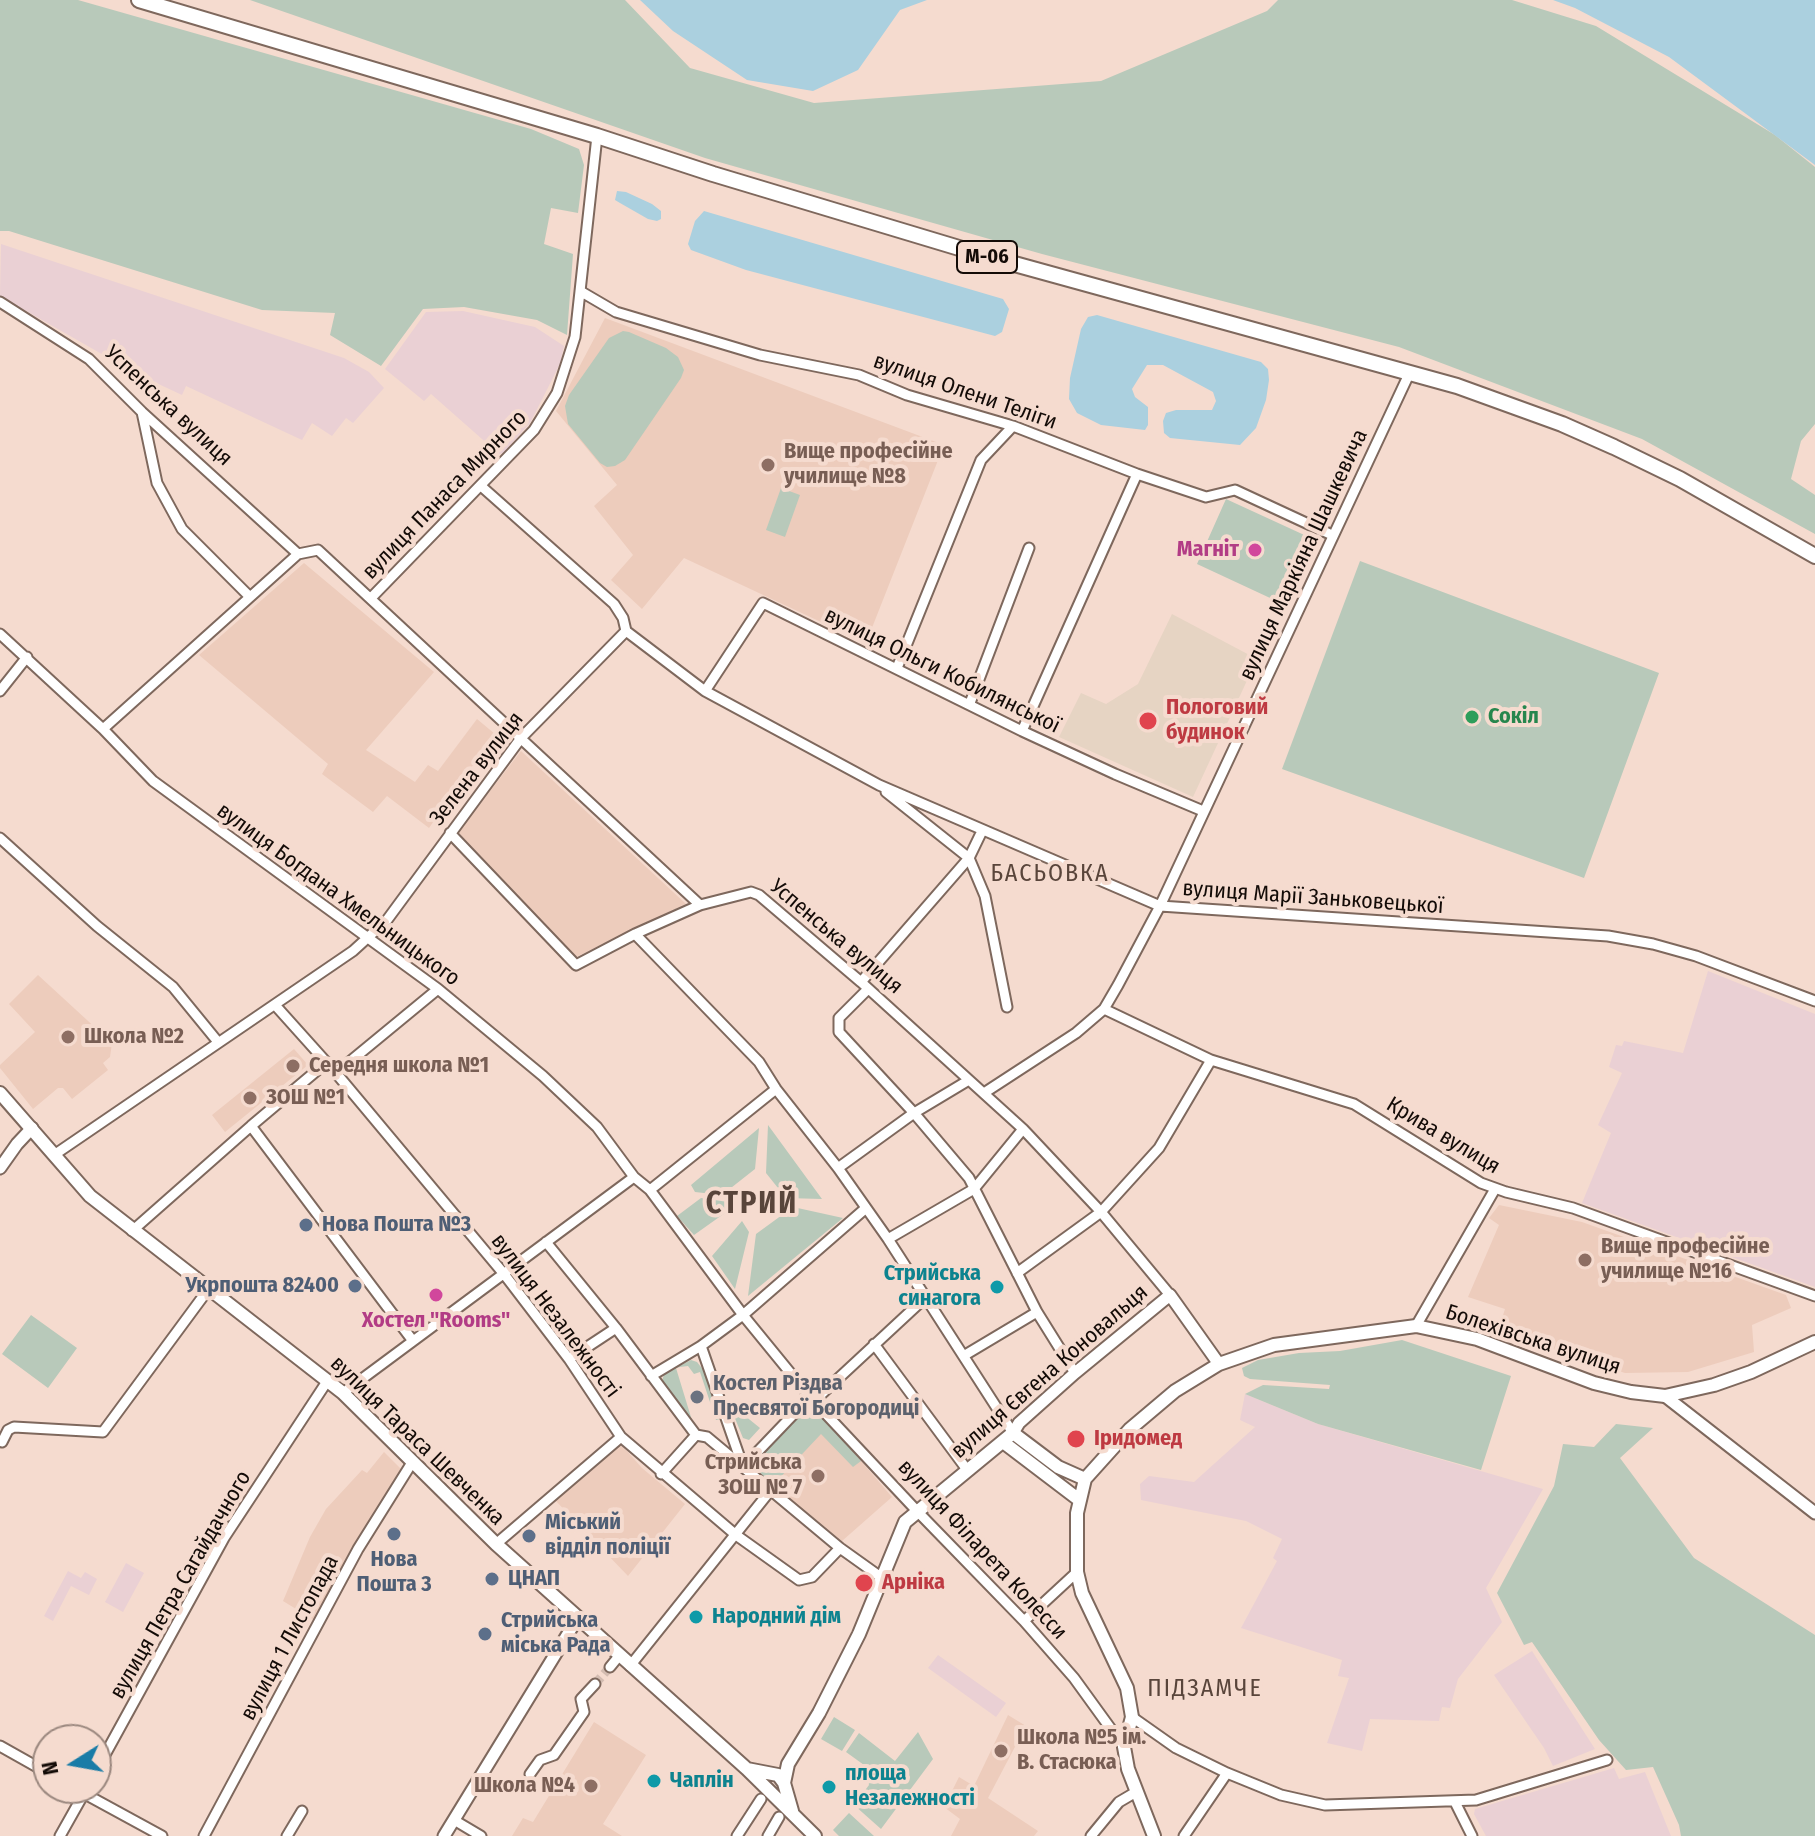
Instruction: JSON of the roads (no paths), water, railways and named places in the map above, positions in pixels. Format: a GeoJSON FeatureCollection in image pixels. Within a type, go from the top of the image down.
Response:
{"type":"FeatureCollection","features":[{"type":"Feature","properties":{"kind":"highway","name":"М-06"},"geometry":{"type":"LineString","coordinates":[[139,0],[989,257],[1410,372],[1503,402],[1614,447],[1680,479],[1815,556]]}},
{"type":"Feature","properties":{"kind":"main road","name":"вулиця Тараса Шевченка"},"geometry":{"type":"LineString","coordinates":[[0,1093],[90,1196],[343,1393],[577,1619],[615,1661],[630,1666],[747,1769],[765,1795],[793,1814],[815,1836]]}},
{"type":"Feature","properties":{"kind":"main road","name":"Болехівська вулиця"},"geometry":{"type":"LineString","coordinates":[[1085,1479],[1130,1429],[1155,1407],[1219,1364],[1274,1345],[1416,1326],[1477,1339],[1594,1383],[1665,1396],[1714,1385],[1751,1372],[1815,1342]]}},
{"type":"Feature","properties":{"kind":"main road","name":"вулиця Євгена Коновальця"},"geometry":{"type":"LineString","coordinates":[[793,1814],[779,1779],[819,1713],[853,1646],[905,1522],[1013,1433]]}},
{"type":"Feature","properties":{"kind":"main road"},"geometry":{"type":"LineString","coordinates":[[1013,1433],[1058,1467],[1085,1479],[1078,1499],[1077,1572],[1088,1605],[1127,1688],[1132,1717],[1124,1747]]}},
{"type":"Feature","properties":{"kind":"main road"},"geometry":{"type":"LineString","coordinates":[[1003,1442],[1078,1499]]}},
{"type":"Feature","properties":{"kind":"main road","name":"вулиця Філарета Колесси"},"geometry":{"type":"LineString","coordinates":[[1124,1747],[1128,1769],[1154,1836]]}},
{"type":"Feature","properties":{"kind":"main road"},"geometry":{"type":"LineString","coordinates":[[747,1769],[779,1779],[779,1792],[765,1795]]}},
{"type":"Feature","properties":{"kind":"street","name":"вулиця Панаса Мирного"},"geometry":{"type":"LineString","coordinates":[[371,598],[534,430],[557,393],[575,337],[597,136]]}},
{"type":"Feature","properties":{"kind":"street","name":"вулиця Олени Теліги"},"geometry":{"type":"LineString","coordinates":[[580,291],[616,312],[760,355],[859,375],[907,395],[1013,426],[1206,497],[1235,490],[1332,535]]}},
{"type":"Feature","properties":{"kind":"street","name":"Успенська вулиця"},"geometry":{"type":"LineString","coordinates":[[0,302],[89,359],[142,412],[298,554]]}},
{"type":"Feature","properties":{"kind":"street","name":"вулиця Маркіяна Шашкевича"},"geometry":{"type":"LineString","coordinates":[[984,1093],[1076,1033],[1104,1009],[1160,906],[1410,372]]}},
{"type":"Feature","properties":{"kind":"street"},"geometry":{"type":"LineString","coordinates":[[142,412],[157,483],[182,529],[250,597]]}},
{"type":"Feature","properties":{"kind":"street"},"geometry":{"type":"LineString","coordinates":[[897,668],[981,460],[1013,426]]}},
{"type":"Feature","properties":{"kind":"street"},"geometry":{"type":"LineString","coordinates":[[1022,731],[1137,474]]}},
{"type":"Feature","properties":{"kind":"street"},"geometry":{"type":"LineString","coordinates":[[481,486],[614,604],[623,618],[626,631]]}},
{"type":"Feature","properties":{"kind":"street"},"geometry":{"type":"LineString","coordinates":[[970,703],[1029,548]]}},
{"type":"Feature","properties":{"kind":"street"},"geometry":{"type":"LineString","coordinates":[[103,729],[298,554],[318,550],[700,905],[576,965],[450,833]]}},
{"type":"Feature","properties":{"kind":"street","name":"вулиця Ольги Кобилянської"},"geometry":{"type":"LineString","coordinates":[[705,691],[763,603],[1022,731],[1203,811]]}},
{"type":"Feature","properties":{"kind":"street","name":"вулиця Марії Заньковецької"},"geometry":{"type":"LineString","coordinates":[[626,631],[705,691],[870,781],[1160,906],[1608,936],[1696,956],[1815,1001]]}},
{"type":"Feature","properties":{"kind":"street","name":"Зелена вулиця"},"geometry":{"type":"LineString","coordinates":[[54,1155],[353,951],[387,920],[521,738],[626,631]]}},
{"type":"Feature","properties":{"kind":"street","name":"вулиця Богдана Хмельницького"},"geometry":{"type":"LineString","coordinates":[[0,634],[103,729],[153,781],[438,989],[543,1076],[597,1127],[634,1177],[650,1190],[743,1315]]}},
{"type":"Feature","properties":{"kind":"street"},"geometry":{"type":"LineString","coordinates":[[0,691],[27,657]]}},
{"type":"Feature","properties":{"kind":"street"},"geometry":{"type":"LineString","coordinates":[[870,781],[969,858],[985,896],[1007,1007]]}},
{"type":"Feature","properties":{"kind":"street"},"geometry":{"type":"LineString","coordinates":[[982,831],[969,858],[839,1018],[839,1032],[969,1178],[1037,1312],[1075,1373]]}},
{"type":"Feature","properties":{"kind":"street"},"geometry":{"type":"LineString","coordinates":[[0,838],[97,926],[173,987],[218,1042]]}},
{"type":"Feature","properties":{"kind":"street","name":"Успенська вулиця"},"geometry":{"type":"LineString","coordinates":[[700,905],[751,892],[759,895],[864,985],[1023,1129],[1101,1212],[1170,1295],[1219,1364]]}},
{"type":"Feature","properties":{"kind":"street"},"geometry":{"type":"LineString","coordinates":[[635,934],[759,1062],[888,1239],[1013,1433]]}},
{"type":"Feature","properties":{"kind":"street"},"geometry":{"type":"LineString","coordinates":[[336,1073],[438,989]]}},
{"type":"Feature","properties":{"kind":"street","name":"вулиця Незалежності"},"geometry":{"type":"LineString","coordinates":[[275,1005],[327,1062],[504,1274],[569,1359],[621,1437],[736,1535],[799,1580],[812,1577],[840,1548]]}},
{"type":"Feature","properties":{"kind":"street","name":"Крива вулиця"},"geometry":{"type":"LineString","coordinates":[[1104,1009],[1211,1060],[1354,1104],[1495,1189],[1573,1208],[1815,1296]]}},
{"type":"Feature","properties":{"kind":"street"},"geometry":{"type":"LineString","coordinates":[[1017,1273],[1101,1212],[1159,1148],[1211,1060]]}},
{"type":"Feature","properties":{"kind":"street"},"geometry":{"type":"LineString","coordinates":[[132,1231],[327,1062]]}},
{"type":"Feature","properties":{"kind":"street"},"geometry":{"type":"LineString","coordinates":[[838,1168],[914,1113],[969,1080]]}},
{"type":"Feature","properties":{"kind":"street"},"geometry":{"type":"LineString","coordinates":[[650,1190],[776,1089]]}},
{"type":"Feature","properties":{"kind":"street"},"geometry":{"type":"LineString","coordinates":[[251,1126],[413,1341]]}},
{"type":"Feature","properties":{"kind":"street"},"geometry":{"type":"LineString","coordinates":[[0,1168],[32,1128]]}},
{"type":"Feature","properties":{"kind":"street"},"geometry":{"type":"LineString","coordinates":[[888,1239],[974,1189],[1023,1129]]}},
{"type":"Feature","properties":{"kind":"street"},"geometry":{"type":"LineString","coordinates":[[343,1393],[634,1177]]}},
{"type":"Feature","properties":{"kind":"street"},"geometry":{"type":"LineString","coordinates":[[1416,1326],[1495,1189]]}},
{"type":"Feature","properties":{"kind":"street"},"geometry":{"type":"LineString","coordinates":[[651,1376],[701,1346],[743,1315],[866,1208]]}},
{"type":"Feature","properties":{"kind":"street"},"geometry":{"type":"LineString","coordinates":[[546,1242],[616,1328],[696,1435],[707,1437],[840,1548],[882,1578]]}},
{"type":"Feature","properties":{"kind":"street"},"geometry":{"type":"LineString","coordinates":[[2,1442],[8,1430],[14,1427],[103,1432],[210,1287]]}},
{"type":"Feature","properties":{"kind":"street","name":"вулиця Євгена Коновальця"},"geometry":{"type":"LineString","coordinates":[[1013,1433],[1019,1423],[1075,1373],[1170,1295]]}},
{"type":"Feature","properties":{"kind":"street"},"geometry":{"type":"LineString","coordinates":[[743,1467],[812,1399],[926,1297]]}},
{"type":"Feature","properties":{"kind":"street"},"geometry":{"type":"LineString","coordinates":[[965,1355],[1037,1312]]}},
{"type":"Feature","properties":{"kind":"street","name":"вулиця Філарета Колесси"},"geometry":{"type":"LineString","coordinates":[[743,1315],[812,1399],[1024,1621],[1074,1678],[1124,1747]]}},
{"type":"Feature","properties":{"kind":"street"},"geometry":{"type":"LineString","coordinates":[[569,1359],[616,1328]]}},
{"type":"Feature","properties":{"kind":"street"},"geometry":{"type":"LineString","coordinates":[[874,1344],[968,1471]]}},
{"type":"Feature","properties":{"kind":"street"},"geometry":{"type":"LineString","coordinates":[[701,1346],[743,1467]]}},
{"type":"Feature","properties":{"kind":"street","name":"вулиця Петра Сагайдачного"},"geometry":{"type":"LineString","coordinates":[[112,1742],[224,1538],[328,1380]]}},
{"type":"Feature","properties":{"kind":"street"},"geometry":{"type":"LineString","coordinates":[[1665,1396],[1815,1513]]}},
{"type":"Feature","properties":{"kind":"street"},"geometry":{"type":"LineString","coordinates":[[661,1474],[696,1435]]}},
{"type":"Feature","properties":{"kind":"street"},"geometry":{"type":"LineString","coordinates":[[496,1544],[621,1437]]}},
{"type":"Feature","properties":{"kind":"street","name":"вулиця 1 Листопада"},"geometry":{"type":"LineString","coordinates":[[204,1836],[358,1549],[413,1461]]}},
{"type":"Feature","properties":{"kind":"street"},"geometry":{"type":"LineString","coordinates":[[630,1666],[770,1491]]}},
{"type":"Feature","properties":{"kind":"street"},"geometry":{"type":"LineString","coordinates":[[1024,1621],[1077,1572]]}},
{"type":"Feature","properties":{"kind":"street"},"geometry":{"type":"LineString","coordinates":[[444,1836],[577,1619]]}},
{"type":"Feature","properties":{"kind":"street"},"geometry":{"type":"LineString","coordinates":[[530,1774],[540,1760],[554,1755],[584,1712],[581,1699],[595,1684]]}},
{"type":"Feature","properties":{"kind":"street"},"geometry":{"type":"LineString","coordinates":[[1132,1717],[1176,1748],[1227,1773],[1281,1795],[1325,1805],[1476,1800],[1607,1760]]}},
{"type":"Feature","properties":{"kind":"street"},"geometry":{"type":"LineString","coordinates":[[0,1746],[32,1764]]}},
{"type":"Feature","properties":{"kind":"street"},"geometry":{"type":"LineString","coordinates":[[1184,1836],[1227,1773]]}},
{"type":"Feature","properties":{"kind":"street"},"geometry":{"type":"LineString","coordinates":[[1091,1836],[1119,1802],[1136,1792]]}},
{"type":"Feature","properties":{"kind":"street"},"geometry":{"type":"LineString","coordinates":[[737,1836],[765,1795]]}},
{"type":"Feature","properties":{"kind":"street"},"geometry":{"type":"LineString","coordinates":[[1455,1802],[1472,1836]]}},
{"type":"Feature","properties":{"kind":"street"},"geometry":{"type":"LineString","coordinates":[[60,1836],[78,1804]]}},
{"type":"Feature","properties":{"kind":"street"},"geometry":{"type":"LineString","coordinates":[[107,1804],[162,1836]]}},
{"type":"Feature","properties":{"kind":"street"},"geometry":{"type":"LineString","coordinates":[[287,1836],[302,1811]]}},
{"type":"Feature","properties":{"kind":"street"},"geometry":{"type":"LineString","coordinates":[[768,1836],[779,1817]]}},
{"type":"Feature","properties":{"kind":"street"},"geometry":{"type":"LineString","coordinates":[[454,1820],[481,1836]]}},
{"type":"Feature","properties":{"kind":"water"},"geometry":{"type":"Polygon","coordinates":[[[640,0],[927,0],[900,10],[858,70],[813,91],[747,80],[673,31],[640,0]]]}},
{"type":"Feature","properties":{"kind":"water"},"geometry":{"type":"Polygon","coordinates":[[[1553,0],[1815,0],[1815,165],[1669,57],[1575,8],[1553,0]]]}},
{"type":"Feature","properties":{"kind":"water"},"geometry":{"type":"Polygon","coordinates":[[[617,191],[652,204],[661,211],[661,219],[648,219],[615,200],[617,191]]]}},
{"type":"Feature","properties":{"kind":"water"},"geometry":{"type":"Polygon","coordinates":[[[704,211],[1003,299],[1009,309],[1002,332],[995,336],[746,270],[691,250],[688,244],[695,221],[704,211]]]}},
{"type":"Feature","properties":{"kind":"water"},"geometry":{"type":"Polygon","coordinates":[[[1097,315],[1261,362],[1268,369],[1269,380],[1256,428],[1240,445],[1170,438],[1164,433],[1166,413],[1212,410],[1216,401],[1213,392],[1163,365],[1147,365],[1132,389],[1135,397],[1148,407],[1145,430],[1101,425],[1077,413],[1069,399],[1070,378],[1081,329],[1088,317],[1097,315]]]}},
{"type":"Feature","properties":{"kind":"tunnel"},"geometry":{"type":"LineString","coordinates":[[595,1684],[610,1667]]}},
{"type":"Feature","properties":{"kind":"place","name":"Вище професійне училище №8"},"geometry":{"type":"Point","coordinates":[768,465]}},
{"type":"Feature","properties":{"kind":"place","name":"Магніт"},"geometry":{"type":"Point","coordinates":[1255,550]}},
{"type":"Feature","properties":{"kind":"place","name":"Сокіл"},"geometry":{"type":"Point","coordinates":[1472,717]}},
{"type":"Feature","properties":{"kind":"place","name":"Пологовий будинок"},"geometry":{"type":"Point","coordinates":[1148,721]}},
{"type":"Feature","properties":{"kind":"place","name":"Школа №2"},"geometry":{"type":"Point","coordinates":[68,1037]}},
{"type":"Feature","properties":{"kind":"place","name":"Середня школа №1"},"geometry":{"type":"Point","coordinates":[293,1066]}},
{"type":"Feature","properties":{"kind":"place","name":"ЗОШ №1"},"geometry":{"type":"Point","coordinates":[250,1098]}},
{"type":"Feature","properties":{"kind":"place","name":"Нова Пошта №3"},"geometry":{"type":"Point","coordinates":[306,1225]}},
{"type":"Feature","properties":{"kind":"place","name":"Вище професійне училище №16"},"geometry":{"type":"Point","coordinates":[1585,1260]}},
{"type":"Feature","properties":{"kind":"place","name":"Укрпошта 82400"},"geometry":{"type":"Point","coordinates":[355,1286]}},
{"type":"Feature","properties":{"kind":"place","name":"Стрийська синагога"},"geometry":{"type":"Point","coordinates":[997,1287]}},
{"type":"Feature","properties":{"kind":"place","name":"Хостел \"Rooms\""},"geometry":{"type":"Point","coordinates":[436,1295]}},
{"type":"Feature","properties":{"kind":"place","name":"Костел Різдва Пресвятої Богородиці"},"geometry":{"type":"Point","coordinates":[697,1397]}},
{"type":"Feature","properties":{"kind":"place","name":"Іридомед"},"geometry":{"type":"Point","coordinates":[1076,1439]}},
{"type":"Feature","properties":{"kind":"place","name":"Стрийська ЗОШ № 7"},"geometry":{"type":"Point","coordinates":[818,1476]}},
{"type":"Feature","properties":{"kind":"place","name":"Нова Пошта 3"},"geometry":{"type":"Point","coordinates":[394,1534]}},
{"type":"Feature","properties":{"kind":"place","name":"Міський відділ поліції"},"geometry":{"type":"Point","coordinates":[529,1536]}},
{"type":"Feature","properties":{"kind":"place","name":"ЦНАП"},"geometry":{"type":"Point","coordinates":[492,1579]}},
{"type":"Feature","properties":{"kind":"place","name":"Арніка"},"geometry":{"type":"Point","coordinates":[864,1583]}},
{"type":"Feature","properties":{"kind":"place","name":"Народний дім"},"geometry":{"type":"Point","coordinates":[696,1617]}},
{"type":"Feature","properties":{"kind":"place","name":"Стрийська міська Рада"},"geometry":{"type":"Point","coordinates":[485,1634]}},
{"type":"Feature","properties":{"kind":"place","name":"Школа №5 ім. В. Стасюка"},"geometry":{"type":"Point","coordinates":[1001,1751]}},
{"type":"Feature","properties":{"kind":"place","name":"Чаплін"},"geometry":{"type":"Point","coordinates":[654,1781]}},
{"type":"Feature","properties":{"kind":"place","name":"Школа №4"},"geometry":{"type":"Point","coordinates":[591,1786]}},
{"type":"Feature","properties":{"kind":"place","name":"площа Незалежності"},"geometry":{"type":"Point","coordinates":[829,1787]}},
{"type":"Feature","properties":{"kind":"district","name":"БАСЬОВКА"},"geometry":{"type":"Point","coordinates":[1050,874]}},
{"type":"Feature","properties":{"kind":"district","name":"СТРИЙ"},"geometry":{"type":"Point","coordinates":[752,1205]}},
{"type":"Feature","properties":{"kind":"district","name":"ПІДЗАМЧЕ"},"geometry":{"type":"Point","coordinates":[1205,1689]}}]}
